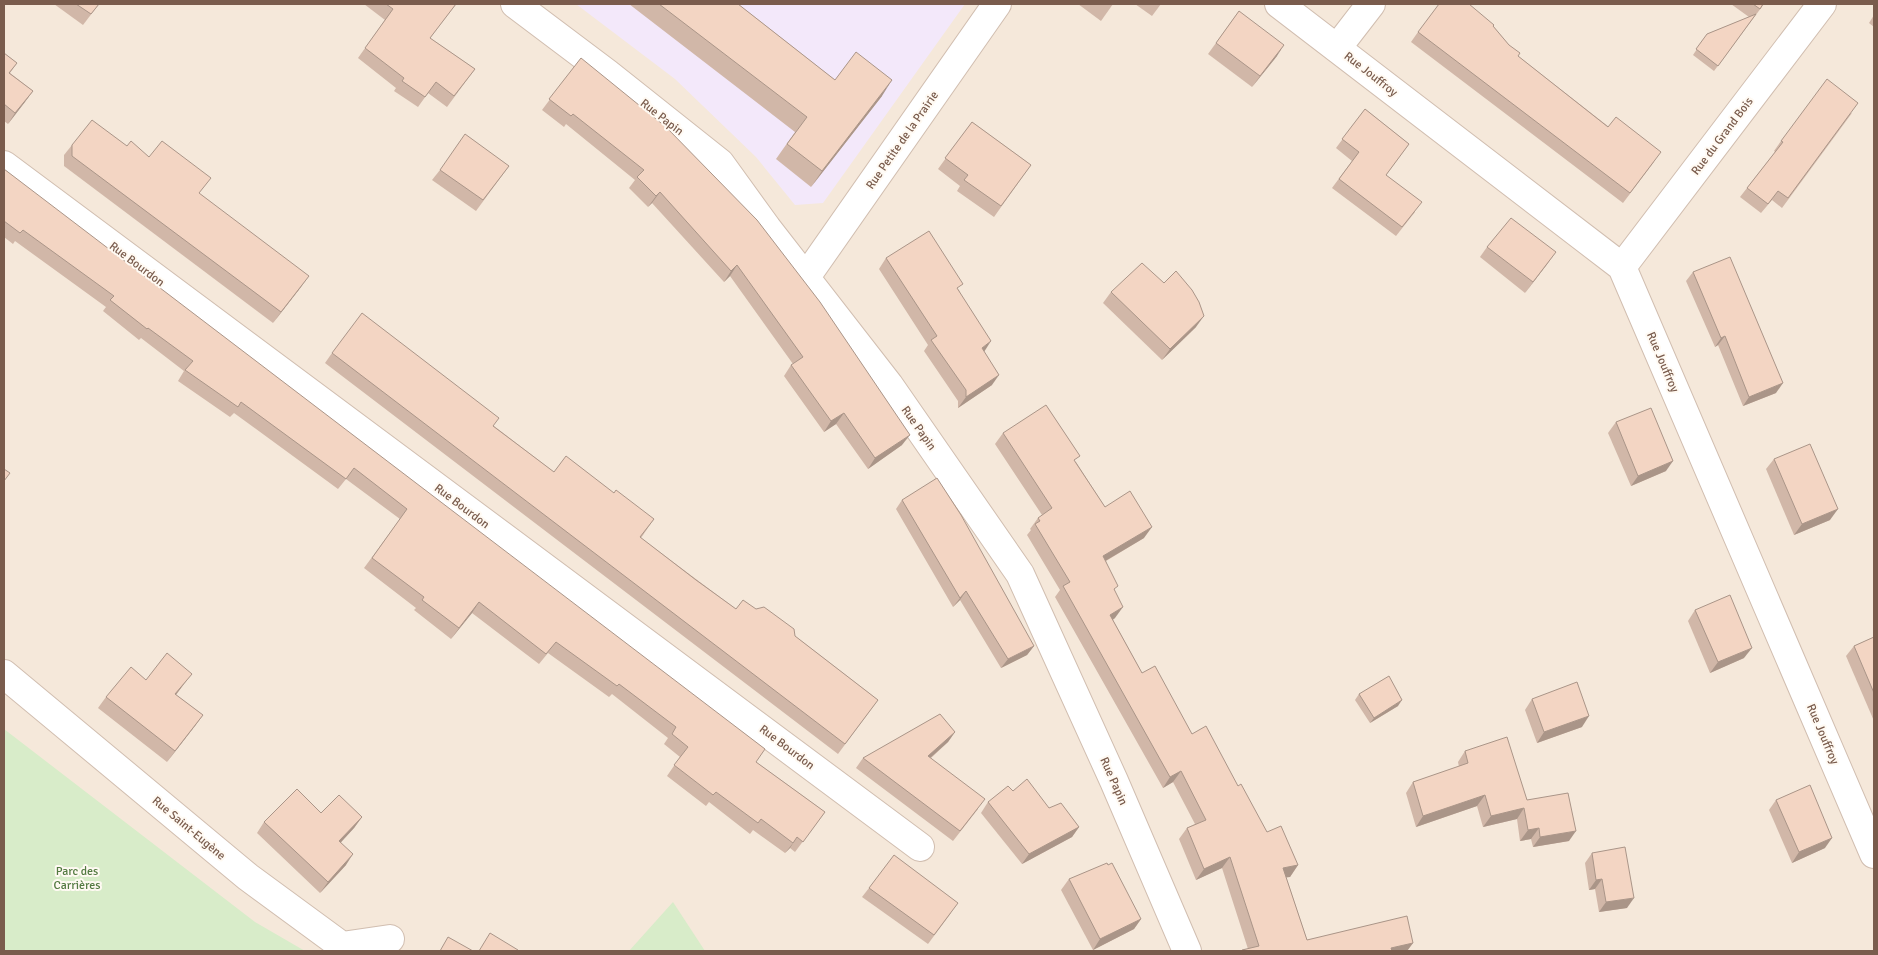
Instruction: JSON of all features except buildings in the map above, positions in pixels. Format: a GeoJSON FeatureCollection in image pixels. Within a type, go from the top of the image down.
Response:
{"type":"FeatureCollection","features":[{"type":"Feature","properties":{"kind":"street","name":"Rue Papin"},"geometry":{"type":"LineString","coordinates":[[515,4],[720,162],[889,384],[1020,574],[1114,781],[1187,951]]}},
{"type":"Feature","properties":{"kind":"street","name":"Rue Petite de la Prairie"},"geometry":{"type":"LineString","coordinates":[[806,277],[998,4]]}},
{"type":"Feature","properties":{"kind":"street","name":"Rue Jouffroy"},"geometry":{"type":"LineString","coordinates":[[1280,4],[1622,267],[1874,854]]}},
{"type":"Feature","properties":{"kind":"street"},"geometry":{"type":"LineString","coordinates":[[1337,48],[1371,4]]}},
{"type":"Feature","properties":{"kind":"street","name":"Rue du Grand Bois"},"geometry":{"type":"LineString","coordinates":[[1622,267],[1822,4]]}},
{"type":"Feature","properties":{"kind":"street","name":"Rue Bourdon"},"geometry":{"type":"LineString","coordinates":[[4,164],[920,847]]}},
{"type":"Feature","properties":{"kind":"street","name":"Rue Saint-Eugène"},"geometry":{"type":"LineString","coordinates":[[4,674],[248,877],[342,946],[390,939]]}},
{"type":"Feature","properties":{"kind":"shaded area"},"geometry":{"type":"Polygon","coordinates":[[[4,4],[1874,4],[1874,951],[4,951],[4,4]]]}},
{"type":"Feature","properties":{"kind":"shaded area"},"geometry":{"type":"Polygon","coordinates":[[[576,4],[965,4],[823,203],[795,205],[756,157],[675,79],[576,4]]]}},
{"type":"Feature","properties":{"kind":"green space","name":"Parc des Carrières"},"geometry":{"type":"Polygon","coordinates":[[[4,729],[255,922],[305,951],[4,951],[4,729]]]}},
{"type":"Feature","properties":{"kind":"green space"},"geometry":{"type":"Polygon","coordinates":[[[673,902],[705,951],[629,951],[673,902]]]}}]}
